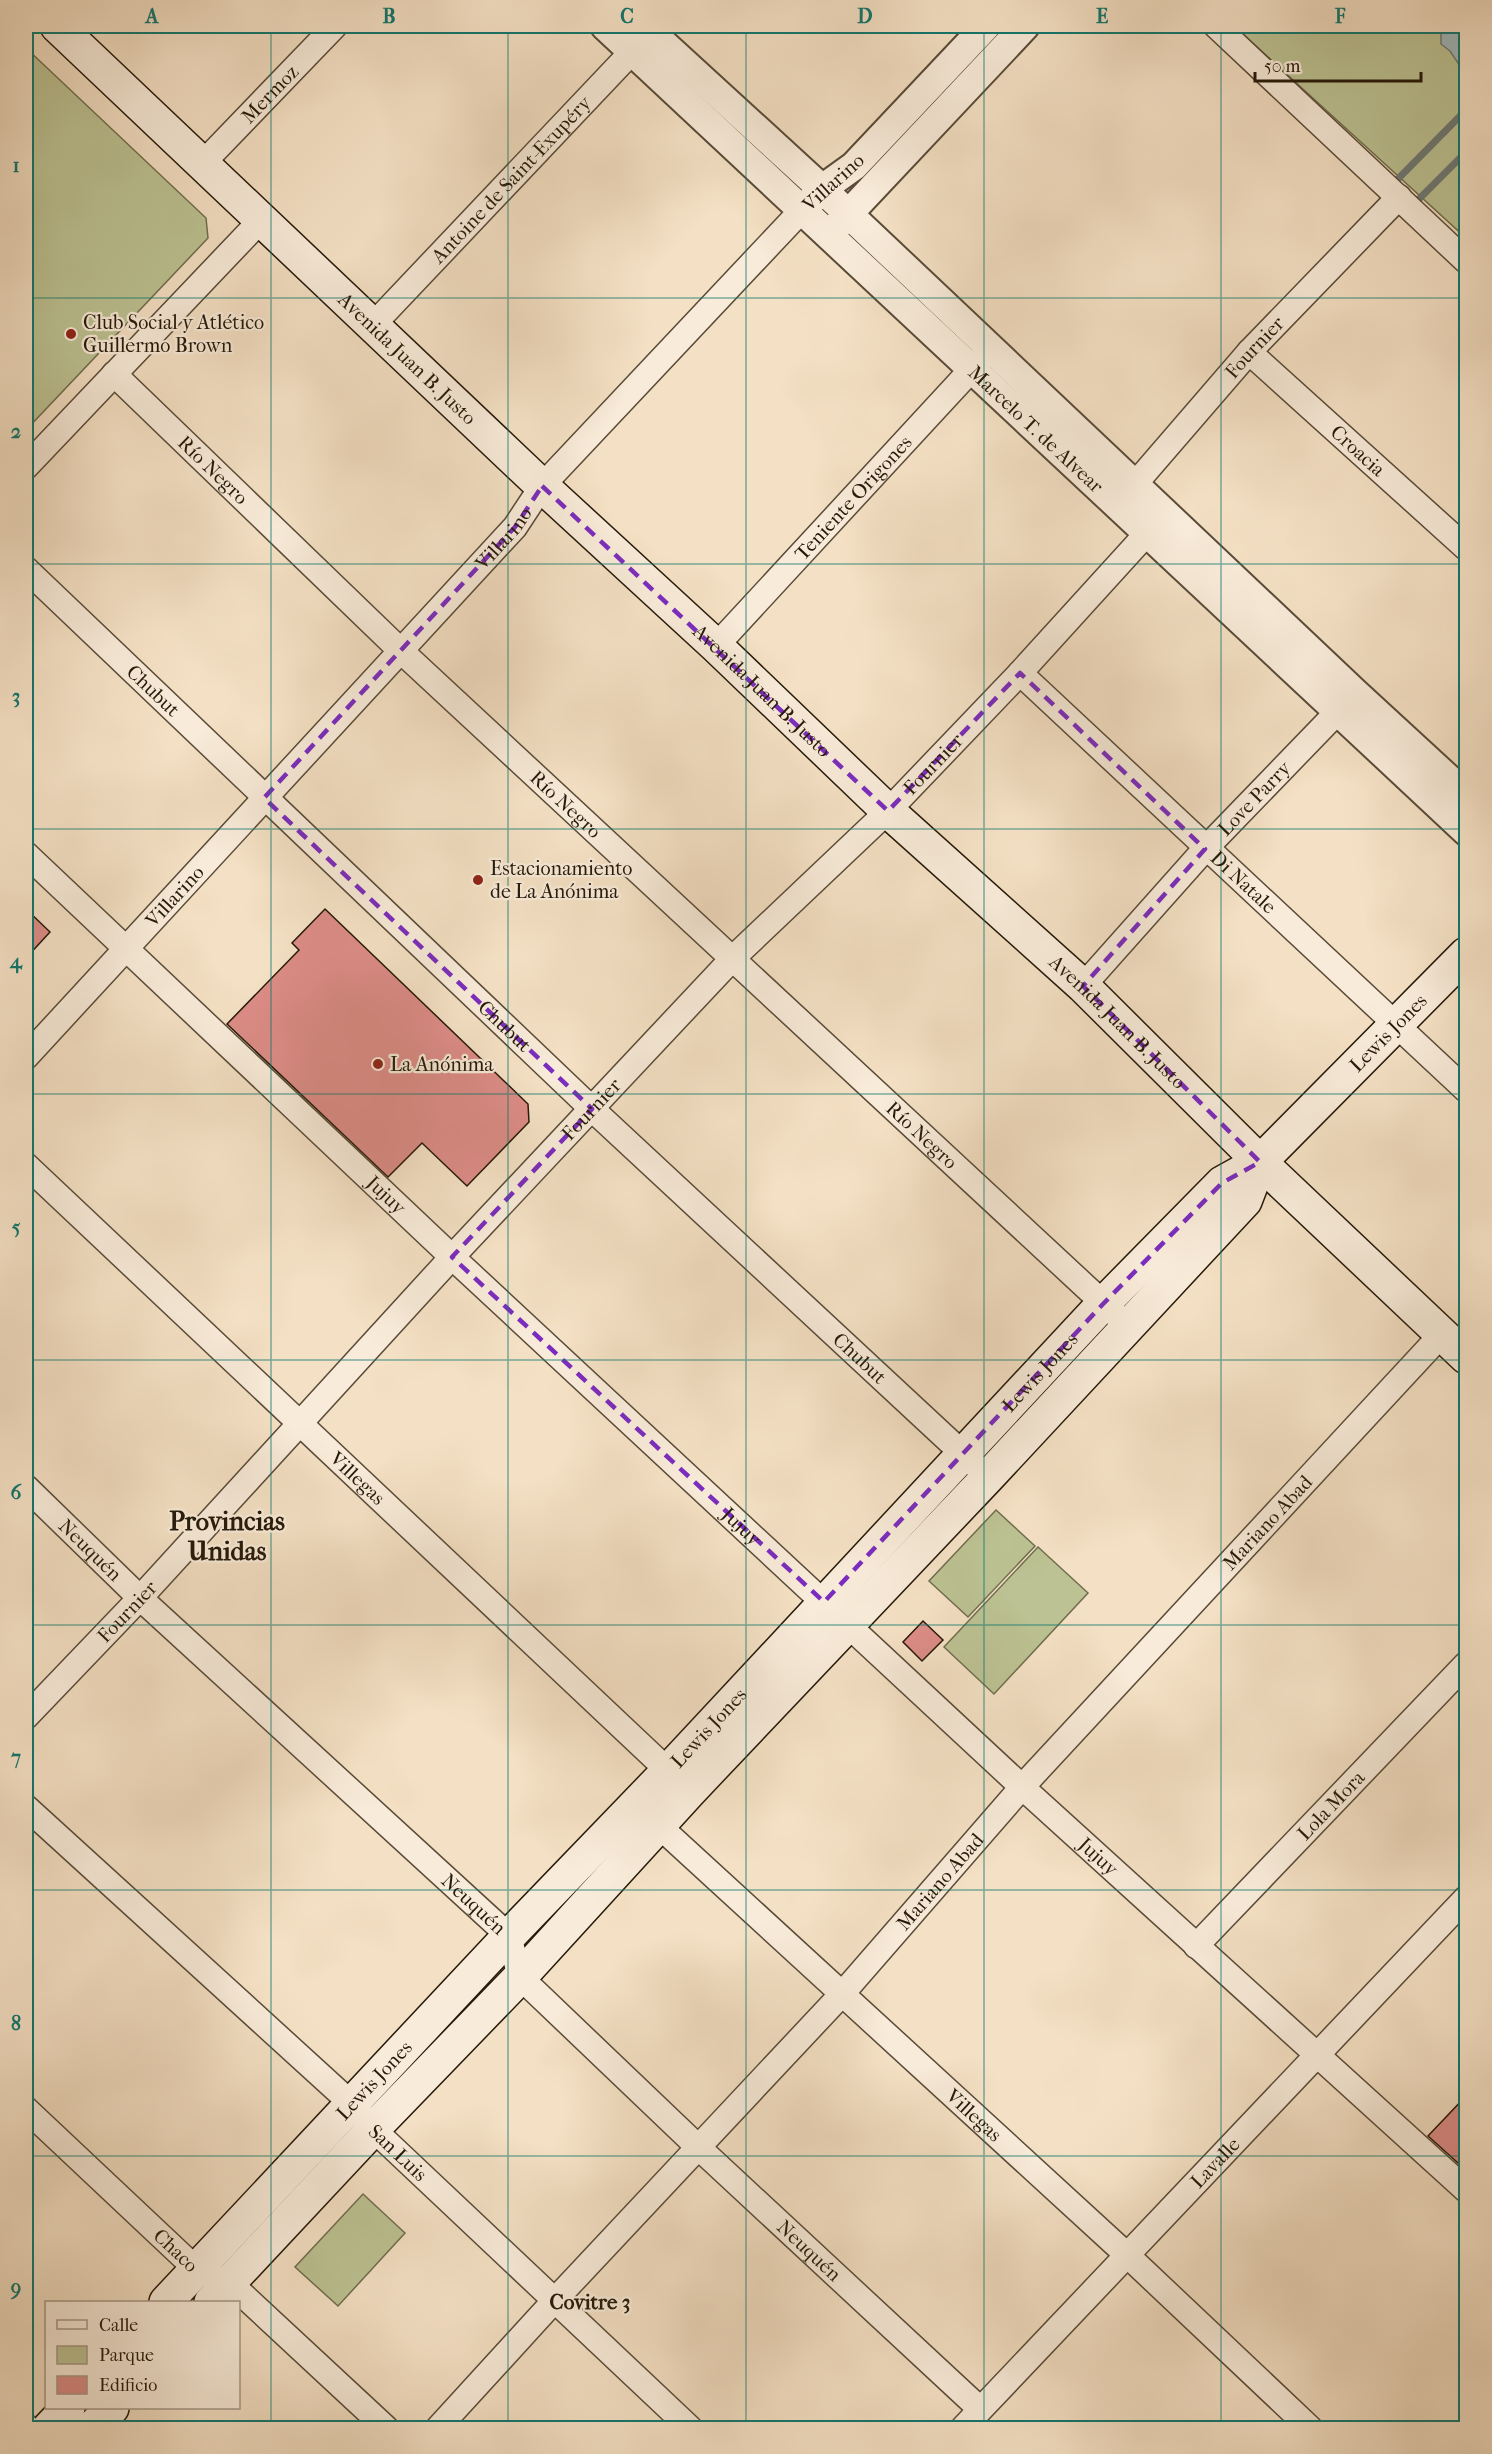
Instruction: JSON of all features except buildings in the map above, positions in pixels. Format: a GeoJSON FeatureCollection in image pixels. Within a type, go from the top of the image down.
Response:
{"type":"FeatureCollection","features":[{"type":"Feature","properties":{"kind":"main road","name":"Avenida Juan B. Justo"},"geometry":{"type":"LineString","coordinates":[[57,26],[542,486],[716,646],[888,811],[1083,986],[1260,1162],[1467,1357]]}},
{"type":"Feature","properties":{"kind":"main road","name":"Lewis Jones"},"geometry":{"type":"LineString","coordinates":[[679,1781],[824,1602],[1103,1304],[1222,1183],[1260,1162],[1467,954]]}},
{"type":"Feature","properties":{"kind":"main road","name":"Lewis Jones"},"geometry":{"type":"LineString","coordinates":[[167,2301],[196,2270],[520,1977],[647,1815],[679,1781],[848,1623],[988,1477],[1245,1201],[1260,1162]]}},
{"type":"Feature","properties":{"kind":"main road","name":"Lewis Jones"},"geometry":{"type":"LineString","coordinates":[[220,2293],[509,1936],[647,1815]]}},
{"type":"Feature","properties":{"kind":"main road"},"geometry":{"type":"LineString","coordinates":[[92,2428],[111,2409]]}},
{"type":"Feature","properties":{"kind":"street","name":"Mermoz"},"geometry":{"type":"LineString","coordinates":[[203,163],[334,26]]}},
{"type":"Feature","properties":{"kind":"street","name":"Marcelo T. de Alvear"},"geometry":{"type":"LineString","coordinates":[[605,26],[642,36],[822,189],[838,224]]}},
{"type":"Feature","properties":{"kind":"street","name":"Villarino"},"geometry":{"type":"LineString","coordinates":[[26,1057],[515,527],[542,486],[822,189],[854,166],[986,26]]}},
{"type":"Feature","properties":{"kind":"street","name":"Villarino"},"geometry":{"type":"LineString","coordinates":[[838,224],[1025,26]]}},
{"type":"Feature","properties":{"kind":"street"},"geometry":{"type":"LineString","coordinates":[[1216,26],[1467,261]]}},
{"type":"Feature","properties":{"kind":"street","name":"Marcelo T. de Alvear"},"geometry":{"type":"LineString","coordinates":[[642,36],[802,210],[838,224],[982,358],[1346,702],[1467,831]]}},
{"type":"Feature","properties":{"kind":"street","name":"Antoine de Saint-Exupéry"},"geometry":{"type":"LineString","coordinates":[[372,326],[642,36]]}},
{"type":"Feature","properties":{"kind":"street","name":"Fournier"},"geometry":{"type":"LineString","coordinates":[[1126,495],[1249,352],[1399,197]]}},
{"type":"Feature","properties":{"kind":"street"},"geometry":{"type":"LineString","coordinates":[[26,467],[261,220]]}},
{"type":"Feature","properties":{"kind":"street","name":"Croacia"},"geometry":{"type":"LineString","coordinates":[[1249,352],[1467,548]]}},
{"type":"Feature","properties":{"kind":"street","name":"Teniente Origones"},"geometry":{"type":"LineString","coordinates":[[716,646],[982,358]]}},
{"type":"Feature","properties":{"kind":"street","name":"Río Negro"},"geometry":{"type":"LineString","coordinates":[[114,374],[401,651],[1129,1326]]}},
{"type":"Feature","properties":{"kind":"street","name":"Fournier"},"geometry":{"type":"LineString","coordinates":[[26,1717],[140,1598],[452,1257],[733,958],[888,811],[1020,673],[1156,523]]}},
{"type":"Feature","properties":{"kind":"street","name":"Chubut"},"geometry":{"type":"LineString","coordinates":[[26,569],[592,1109],[988,1477]]}},
{"type":"Feature","properties":{"kind":"street","name":"Di Natale"},"geometry":{"type":"LineString","coordinates":[[1020,673],[1205,849],[1467,1090]]}},
{"type":"Feature","properties":{"kind":"street","name":"Marcelo T. de Alvear"},"geometry":{"type":"LineString","coordinates":[[1346,702],[1467,795]]}},
{"type":"Feature","properties":{"kind":"street","name":"Love Parry"},"geometry":{"type":"LineString","coordinates":[[1083,986],[1205,849],[1346,702]]}},
{"type":"Feature","properties":{"kind":"street","name":"Jujuy"},"geometry":{"type":"LineString","coordinates":[[26,854],[452,1257],[1022,1787],[1467,2190]]}},
{"type":"Feature","properties":{"kind":"street","name":"Villegas"},"geometry":{"type":"LineString","coordinates":[[26,1165],[679,1781]]}},
{"type":"Feature","properties":{"kind":"street","name":"Mariano Abad"},"geometry":{"type":"LineString","coordinates":[[438,2428],[842,1994],[1022,1787],[1442,1334]]}},
{"type":"Feature","properties":{"kind":"street","name":"Neuquén"},"geometry":{"type":"LineString","coordinates":[[26,1487],[140,1598],[509,1936],[520,1977],[698,2147],[980,2409]]}},
{"type":"Feature","properties":{"kind":"street","name":"Lola Mora"},"geometry":{"type":"LineString","coordinates":[[1196,1946],[1467,1664]]}},
{"type":"Feature","properties":{"kind":"street","name":"San Luis"},"geometry":{"type":"LineString","coordinates":[[26,1807],[363,2117],[690,2428]]}},
{"type":"Feature","properties":{"kind":"street","name":"Villegas"},"geometry":{"type":"LineString","coordinates":[[647,1815],[1127,2255],[1310,2428]]}},
{"type":"Feature","properties":{"kind":"street","name":"Lavalle"},"geometry":{"type":"LineString","coordinates":[[963,2428],[1467,1898]]}},
{"type":"Feature","properties":{"kind":"street","name":"Chaco"},"geometry":{"type":"LineString","coordinates":[[26,2109],[220,2293]]}},
{"type":"Feature","properties":{"kind":"street","name":"Chaco"},"geometry":{"type":"LineString","coordinates":[[240,2309],[386,2428]]}},
{"type":"Feature","properties":{"kind":"highlighted area"},"geometry":{"type":"Polygon","coordinates":[[[542,486],[888,811],[1020,673],[1205,849],[1083,986],[1260,1162],[1222,1183],[1103,1304],[824,1602],[452,1257],[592,1109],[264,798],[515,527],[542,486]]]}},
{"type":"Feature","properties":{"kind":"green space"},"geometry":{"type":"Polygon","coordinates":[[[1234,26],[1466,26],[1466,238],[1234,26]]]}},
{"type":"Feature","properties":{"kind":"green space","name":"Club Social y Atlético Guillermo Brown"},"geometry":{"type":"Polygon","coordinates":[[[26,48],[206,218],[208,238],[26,430],[26,48]]]}},
{"type":"Feature","properties":{"kind":"green space"},"geometry":{"type":"Polygon","coordinates":[[[996,1510],[1035,1546],[968,1617],[929,1581],[996,1510]]]}},
{"type":"Feature","properties":{"kind":"green space"},"geometry":{"type":"Polygon","coordinates":[[[1038,1547],[1088,1593],[994,1694],[944,1647],[1038,1547]]]}},
{"type":"Feature","properties":{"kind":"green space"},"geometry":{"type":"Polygon","coordinates":[[[363,2194],[405,2233],[338,2306],[295,2267],[363,2194]]]}},
{"type":"Feature","properties":{"kind":"water"},"geometry":{"type":"Polygon","coordinates":[[[1434,26],[1466,26],[1466,73],[1450,51],[1441,44],[1441,28],[1434,26]]]}},
{"type":"Feature","properties":{"kind":"waterway"},"geometry":{"type":"LineString","coordinates":[[1391,186],[1466,110]]}},
{"type":"Feature","properties":{"kind":"waterway"},"geometry":{"type":"LineString","coordinates":[[1412,206],[1466,152]]}},
{"type":"Feature","properties":{"kind":"place","name":"Club Social y Atlético Guillermo Brown"},"geometry":{"type":"Point","coordinates":[71,334]}},
{"type":"Feature","properties":{"kind":"place","name":"Estacionamiento de La Anónima"},"geometry":{"type":"Point","coordinates":[478,880]}},
{"type":"Feature","properties":{"kind":"place","name":"La Anónima"},"geometry":{"type":"Point","coordinates":[378,1064]}},
{"type":"Feature","properties":{"kind":"district","name":"Provincias Unidas"},"geometry":{"type":"Point","coordinates":[227,1536]}},
{"type":"Feature","properties":{"kind":"district","name":"Covitre 3"},"geometry":{"type":"Point","coordinates":[590,2302]}}]}
